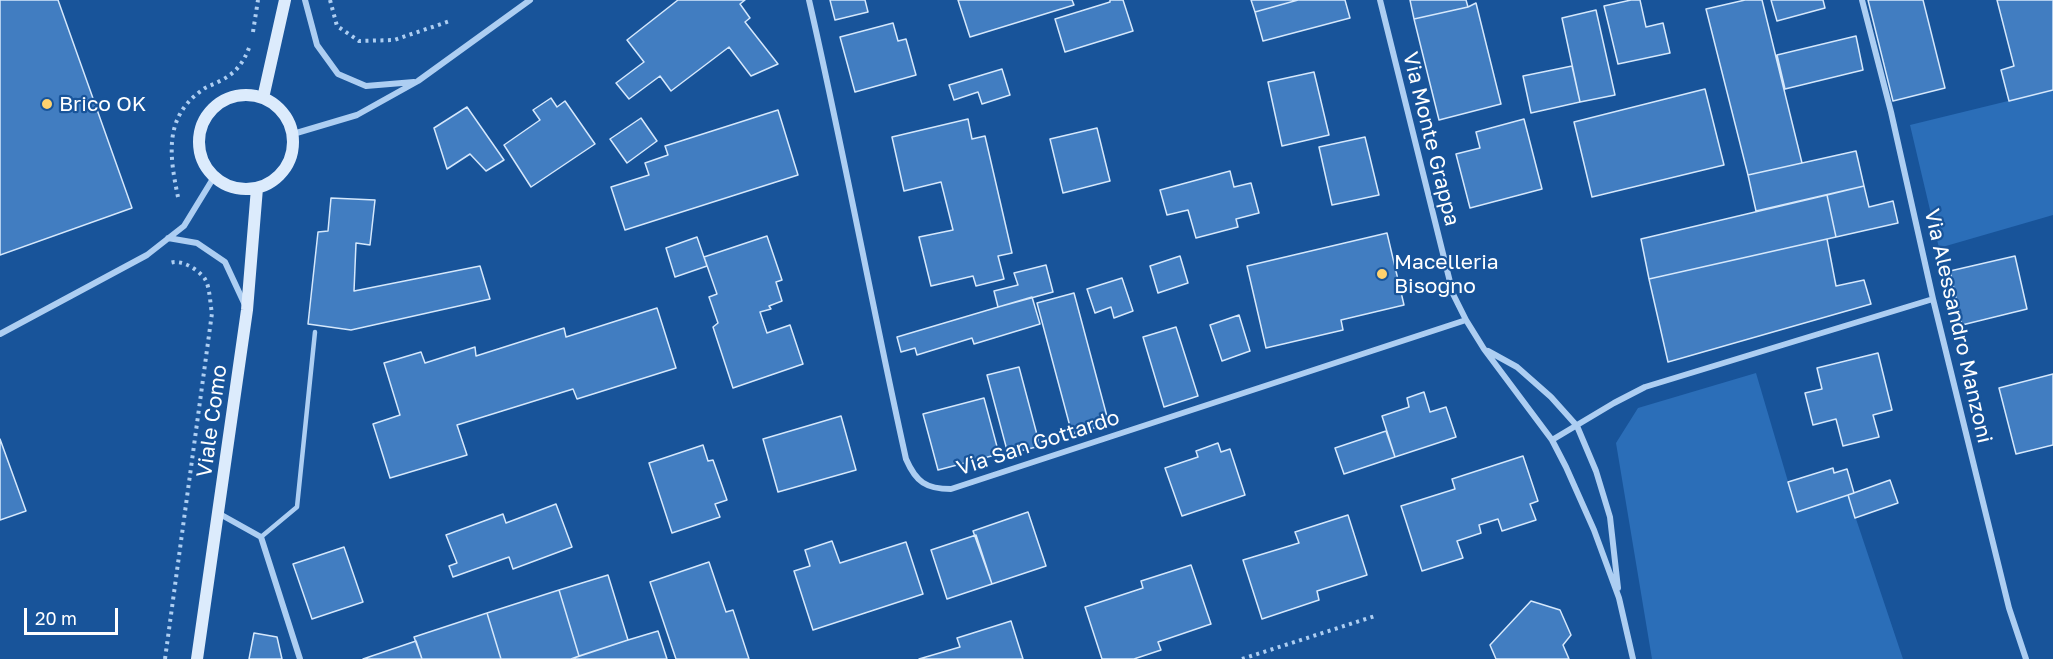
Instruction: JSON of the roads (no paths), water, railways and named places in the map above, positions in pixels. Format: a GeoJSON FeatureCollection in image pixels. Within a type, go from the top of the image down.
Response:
{"type":"FeatureCollection","features":[{"type":"Feature","properties":{"kind":"main road"},"geometry":{"type":"LineString","coordinates":[[263,98],[285,0]]}},
{"type":"Feature","properties":{"kind":"main road"},"geometry":{"type":"LineString","coordinates":[[247,95],[263,98],[282,111],[293,134],[293,148],[285,168],[271,183],[257,188],[243,189],[228,186],[214,177],[204,164],[200,148],[201,132],[206,117],[217,105],[231,98],[247,95]]}},
{"type":"Feature","properties":{"kind":"main road","name":"Viale Como"},"geometry":{"type":"LineString","coordinates":[[197,659],[247,310],[257,188]]}},
{"type":"Feature","properties":{"kind":"street"},"geometry":{"type":"LineString","coordinates":[[305,0],[317,45],[338,74],[366,86],[418,81]]}},
{"type":"Feature","properties":{"kind":"street"},"geometry":{"type":"LineString","coordinates":[[293,134],[357,115],[418,81],[530,0]]}},
{"type":"Feature","properties":{"kind":"street","name":"Via San Gottardo"},"geometry":{"type":"LineString","coordinates":[[809,0],[906,459],[912,474],[924,484],[936,489],[951,489],[1466,320]]}},
{"type":"Feature","properties":{"kind":"street","name":"Via Monte Grappa"},"geometry":{"type":"LineString","coordinates":[[1380,0],[1454,294],[1466,320],[1484,349],[1552,440],[1566,467],[1594,530],[1618,598],[1633,659]]}},
{"type":"Feature","properties":{"kind":"street","name":"Via Alessandro Manzoni"},"geometry":{"type":"LineString","coordinates":[[1862,0],[1891,112],[1933,299],[2009,609],[2026,659]]}},
{"type":"Feature","properties":{"kind":"street"},"geometry":{"type":"LineString","coordinates":[[0,334],[147,255],[184,226],[214,177]]}},
{"type":"Feature","properties":{"kind":"street"},"geometry":{"type":"LineString","coordinates":[[168,238],[197,243],[225,262],[247,310]]}},
{"type":"Feature","properties":{"kind":"street"},"geometry":{"type":"LineString","coordinates":[[1552,440],[1645,387],[1933,299]]}},
{"type":"Feature","properties":{"kind":"street","name":"Via Monte Grappa"},"geometry":{"type":"LineString","coordinates":[[1484,349],[1517,367],[1551,397],[1577,426],[1596,471],[1610,517],[1618,598]]}},
{"type":"Feature","properties":{"kind":"street"},"geometry":{"type":"LineString","coordinates":[[218,513],[261,537],[300,659]]}},
{"type":"Feature","properties":{"kind":"lane"},"geometry":{"type":"LineString","coordinates":[[261,537],[297,507],[315,332]]}},
{"type":"Feature","properties":{"kind":"place","name":"Brico OK"},"geometry":{"type":"Point","coordinates":[47,104]}},
{"type":"Feature","properties":{"kind":"place","name":"Macelleria Bisogno"},"geometry":{"type":"Point","coordinates":[1382,274]}}]}
